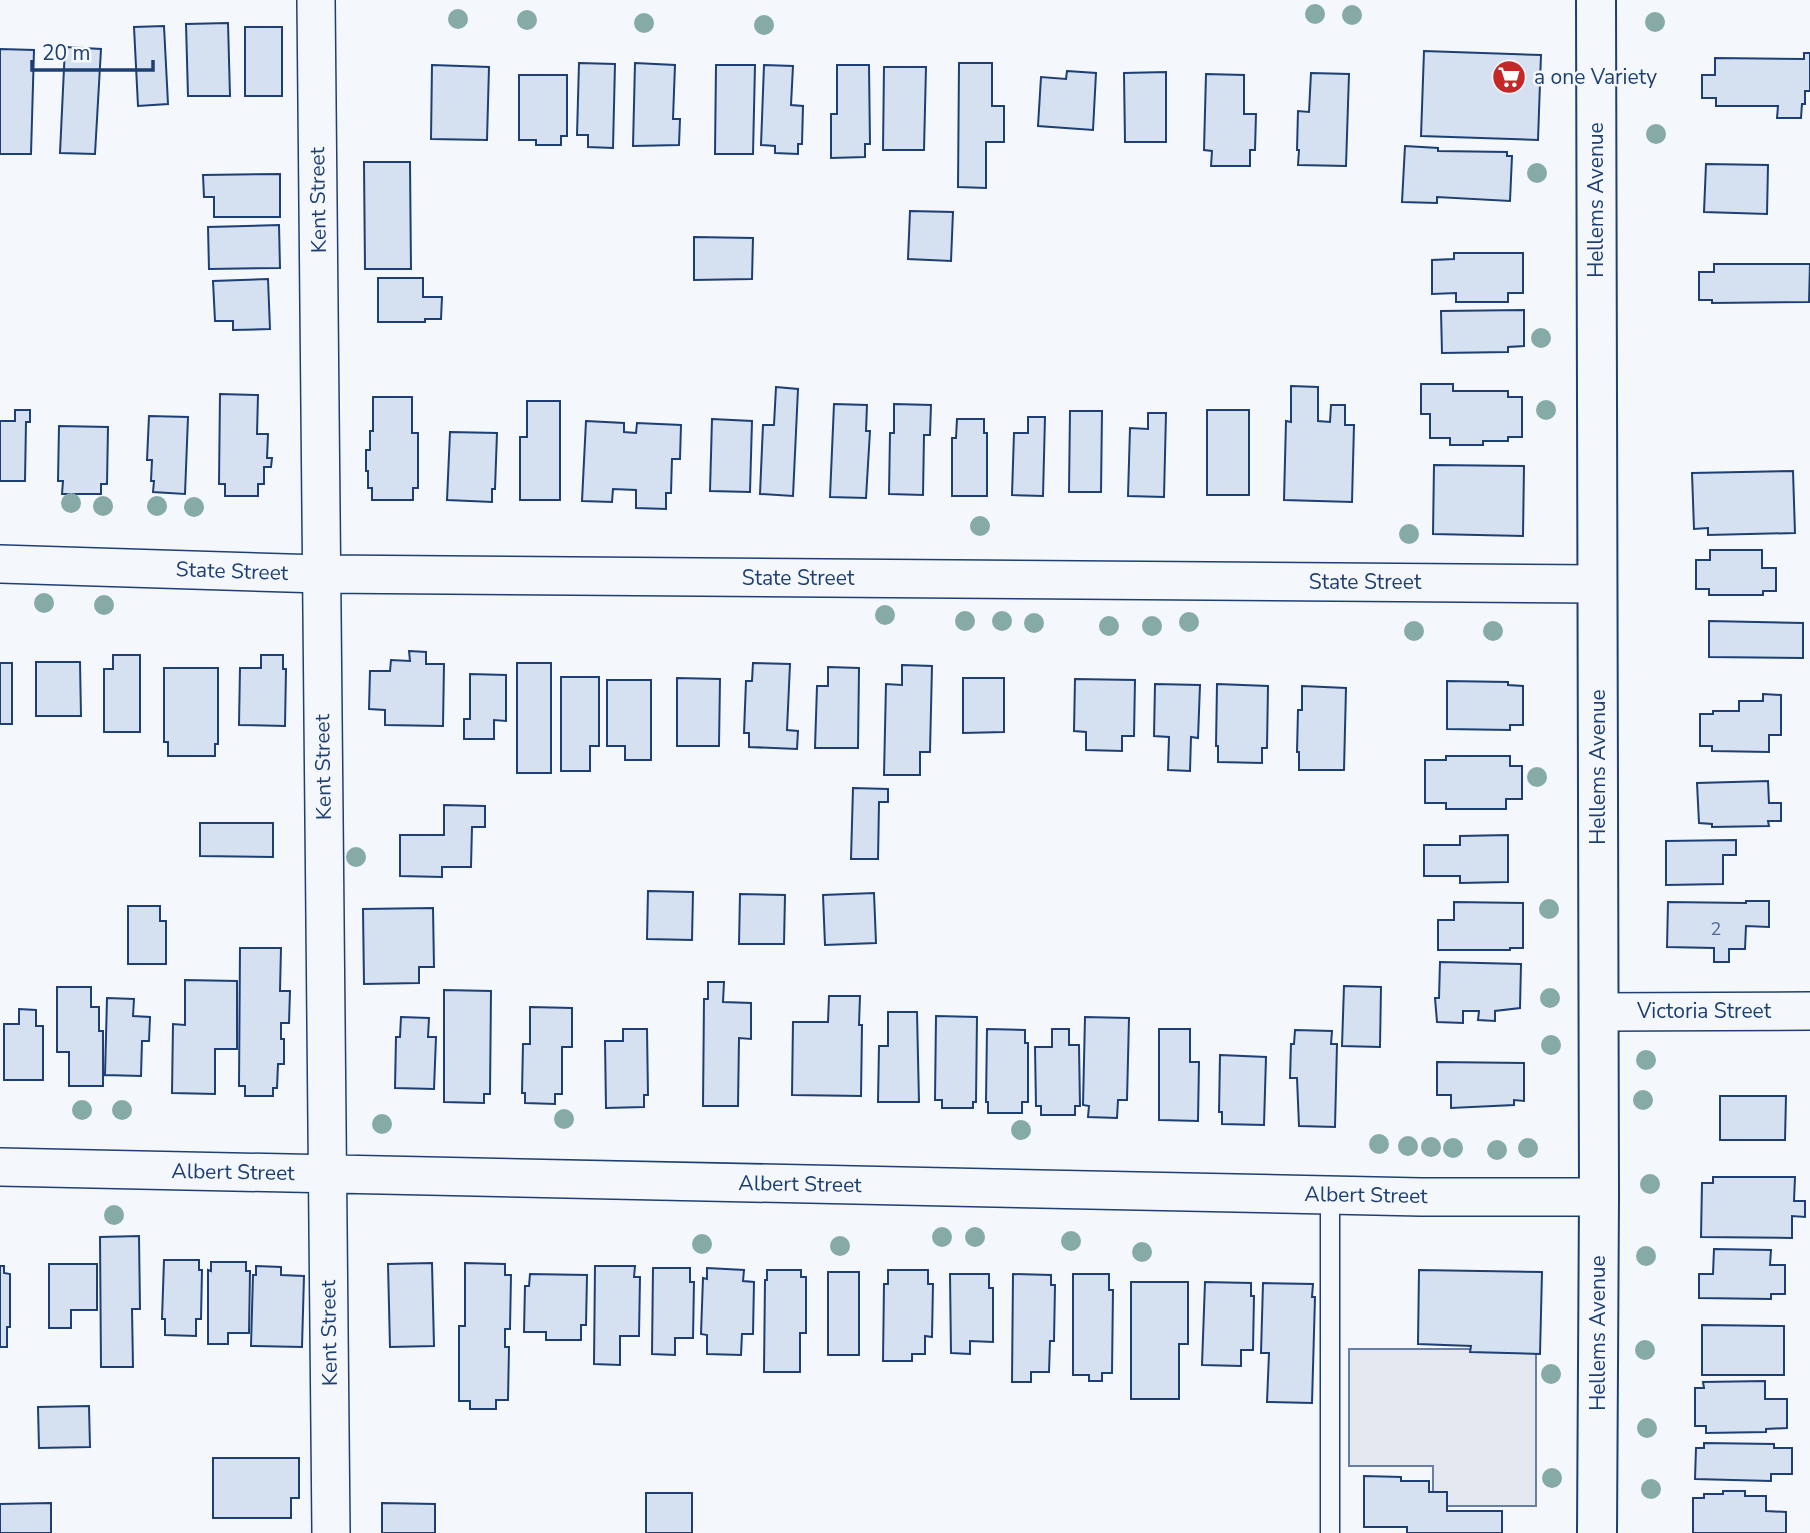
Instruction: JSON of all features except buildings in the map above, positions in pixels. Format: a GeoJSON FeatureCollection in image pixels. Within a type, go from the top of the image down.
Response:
{"type":"FeatureCollection","features":[{"type":"Feature","properties":{"kind":"street","name":"Kent Street"},"geometry":{"type":"LineString","coordinates":[[316,0],[331,1533]]}},
{"type":"Feature","properties":{"kind":"street","name":"Hellems Avenue"},"geometry":{"type":"LineString","coordinates":[[1596,0],[1598,1533]]}},
{"type":"Feature","properties":{"kind":"street","name":"State Street"},"geometry":{"type":"LineString","coordinates":[[0,564],[321,574],[1597,584]]}},
{"type":"Feature","properties":{"kind":"street","name":"Victoria Street"},"geometry":{"type":"LineString","coordinates":[[1599,1012],[1810,1011]]}},
{"type":"Feature","properties":{"kind":"street","name":"Albert Street"},"geometry":{"type":"LineString","coordinates":[[0,1167],[1421,1197],[1599,1197]]}},
{"type":"Feature","properties":{"kind":"lane"},"geometry":{"type":"LineString","coordinates":[[1330,1193],[1331,1533]]}},
{"type":"Feature","properties":{"kind":"shaded area"},"geometry":{"type":"Polygon","coordinates":[[[1349,1349],[1536,1349],[1536,1506],[1433,1506],[1433,1466],[1349,1466],[1349,1349]]]}},
{"type":"Feature","properties":{"kind":"place","name":"a one Variety"},"geometry":{"type":"Point","coordinates":[1509,77]}}]}
